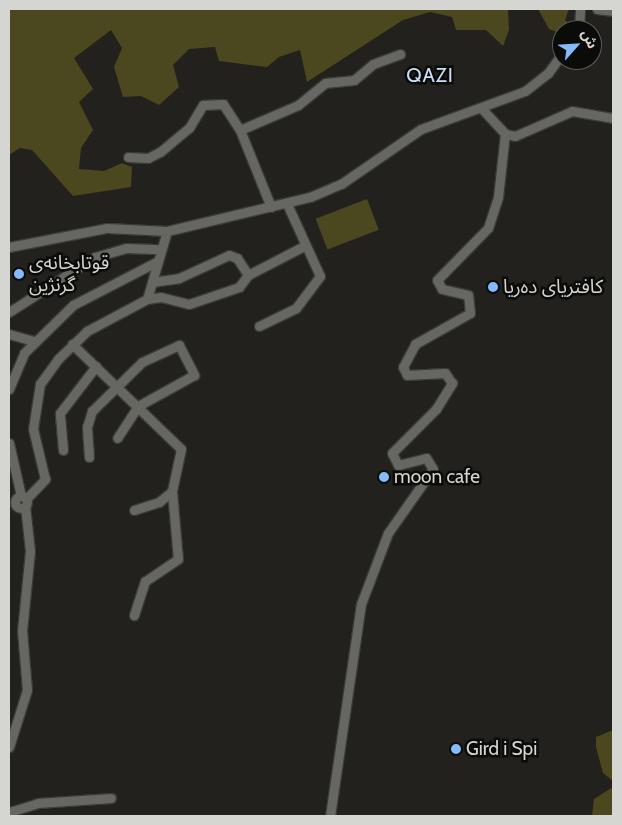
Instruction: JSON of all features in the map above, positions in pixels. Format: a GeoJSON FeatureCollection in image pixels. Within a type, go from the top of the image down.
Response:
{"type":"FeatureCollection","features":[{"type":"Feature","properties":{"kind":"street"},"geometry":{"type":"LineString","coordinates":[[581,13],[593,9]]}},
{"type":"Feature","properties":{"kind":"street"},"geometry":{"type":"LineString","coordinates":[[597,9],[613,11]]}},
{"type":"Feature","properties":{"kind":"street"},"geometry":{"type":"LineString","coordinates":[[240,130],[298,105],[325,83],[354,80],[372,64],[400,54]]}},
{"type":"Feature","properties":{"kind":"street"},"geometry":{"type":"LineString","coordinates":[[9,247],[107,228],[168,230],[287,204],[341,184],[421,129],[483,110],[539,83],[552,67]]}},
{"type":"Feature","properties":{"kind":"street"},"geometry":{"type":"LineString","coordinates":[[128,157],[148,158],[160,152],[189,128],[203,105],[212,102],[230,111],[240,130],[271,207]]}},
{"type":"Feature","properties":{"kind":"street"},"geometry":{"type":"LineString","coordinates":[[330,816],[361,604],[388,533],[433,469],[426,458],[398,464],[392,452],[436,409],[452,383],[445,373],[406,375],[403,367],[415,344],[470,313],[468,295],[442,289],[437,280],[488,228],[498,197],[505,134],[483,110]]}},
{"type":"Feature","properties":{"kind":"street"},"geometry":{"type":"LineString","coordinates":[[505,134],[526,133],[572,111],[613,118]]}},
{"type":"Feature","properties":{"kind":"street"},"geometry":{"type":"LineString","coordinates":[[259,326],[296,308],[320,276],[304,246],[287,204]]}},
{"type":"Feature","properties":{"kind":"street"},"geometry":{"type":"LineString","coordinates":[[147,299],[156,262],[168,230]]}},
{"type":"Feature","properties":{"kind":"street"},"geometry":{"type":"LineString","coordinates":[[19,500],[45,479],[33,429],[36,395],[72,344],[100,323],[147,299],[161,297],[189,304],[239,287],[248,275],[304,246]]}},
{"type":"Feature","properties":{"kind":"street"},"geometry":{"type":"LineString","coordinates":[[9,312],[94,257],[126,248],[161,248]]}},
{"type":"Feature","properties":{"kind":"street"},"geometry":{"type":"LineString","coordinates":[[152,282],[179,278],[230,255],[237,258],[248,275]]}},
{"type":"Feature","properties":{"kind":"street"},"geometry":{"type":"LineString","coordinates":[[9,389],[17,365],[33,341],[91,292],[156,262]]}},
{"type":"Feature","properties":{"kind":"street"},"geometry":{"type":"LineString","coordinates":[[9,334],[33,341]]}},
{"type":"Feature","properties":{"kind":"street"},"geometry":{"type":"LineString","coordinates":[[72,344],[179,444],[180,469],[172,491],[178,559],[144,581],[134,616]]}},
{"type":"Feature","properties":{"kind":"street"},"geometry":{"type":"LineString","coordinates":[[89,458],[87,427],[92,411],[142,362],[179,345],[194,375],[138,406],[117,438]]}},
{"type":"Feature","properties":{"kind":"street"},"geometry":{"type":"LineString","coordinates":[[63,450],[60,413],[96,366]]}},
{"type":"Feature","properties":{"kind":"street"},"geometry":{"type":"LineString","coordinates":[[9,443],[30,551],[22,631],[27,690],[9,747]]}},
{"type":"Feature","properties":{"kind":"street"},"geometry":{"type":"LineString","coordinates":[[134,510],[159,502],[172,491]]}},
{"type":"Feature","properties":{"kind":"street"},"geometry":{"type":"LineString","coordinates":[[9,812],[38,803],[111,798]]}},
{"type":"Feature","properties":{"kind":"shaded area"},"geometry":{"type":"Polygon","coordinates":[[[9,9],[508,9],[509,30],[503,46],[486,30],[456,30],[452,17],[430,12],[403,20],[307,82],[300,50],[279,57],[267,67],[219,61],[215,47],[189,49],[173,65],[179,87],[159,105],[141,96],[123,97],[114,67],[122,48],[111,30],[74,58],[93,89],[79,102],[93,130],[81,148],[79,169],[104,171],[122,163],[132,167],[131,187],[73,196],[32,150],[20,148],[9,155],[9,9]]]}},
{"type":"Feature","properties":{"kind":"shaded area"},"geometry":{"type":"Polygon","coordinates":[[[538,9],[569,9],[565,20],[552,20],[552,30],[549,29],[538,9]]]}},
{"type":"Feature","properties":{"kind":"shaded area"},"geometry":{"type":"Polygon","coordinates":[[[367,199],[379,230],[327,250],[316,219],[367,199]]]}},
{"type":"Feature","properties":{"kind":"shaded area"},"geometry":{"type":"Polygon","coordinates":[[[613,730],[613,781],[603,773],[596,747],[596,737],[613,730]]]}},
{"type":"Feature","properties":{"kind":"shaded area"},"geometry":{"type":"Polygon","coordinates":[[[613,787],[613,816],[592,816],[594,799],[613,787]]]}},
{"type":"Feature","properties":{"kind":"place","name":"قوتابخانەی گرنژین"},"geometry":{"type":"Point","coordinates":[19,274]}},
{"type":"Feature","properties":{"kind":"place","name":"کافتریای دەریا"},"geometry":{"type":"Point","coordinates":[493,287]}},
{"type":"Feature","properties":{"kind":"place","name":"moon cafe"},"geometry":{"type":"Point","coordinates":[384,477]}},
{"type":"Feature","properties":{"kind":"place","name":"Gird i Spi"},"geometry":{"type":"Point","coordinates":[456,749]}},
{"type":"Feature","properties":{"kind":"district","name":"QAZI"},"geometry":{"type":"Point","coordinates":[430,75]}}]}
